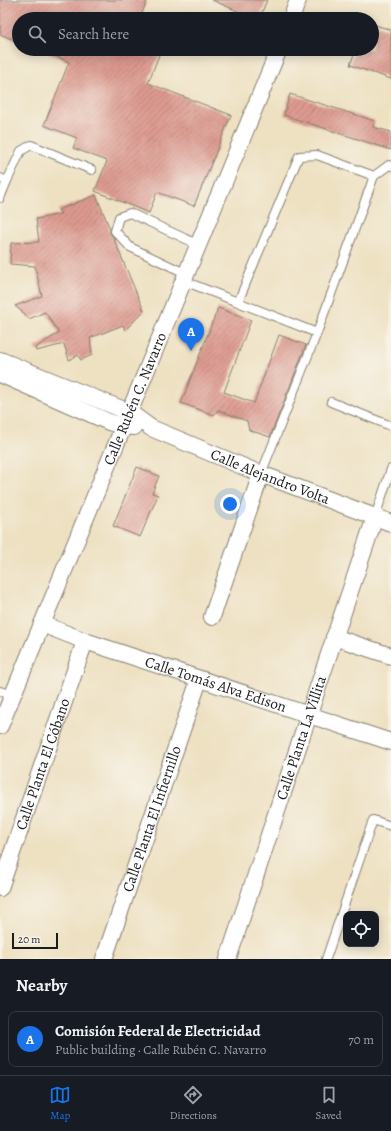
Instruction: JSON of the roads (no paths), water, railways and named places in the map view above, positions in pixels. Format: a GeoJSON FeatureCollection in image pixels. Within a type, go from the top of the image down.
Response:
{"type":"FeatureCollection","features":[{"type":"Feature","properties":{"kind":"street"},"geometry":{"type":"LineString","coordinates":[[294,12],[298,0]]}},
{"type":"Feature","properties":{"kind":"street","name":"Calle Rubén C. Navarro"},"geometry":{"type":"LineString","coordinates":[[0,726],[6,693],[42,624],[276,56]]}},
{"type":"Feature","properties":{"kind":"street","name":"Calle Alejandro Volta"},"geometry":{"type":"LineString","coordinates":[[0,371],[151,428],[261,474],[391,523]]}},
{"type":"Feature","properties":{"kind":"street"},"geometry":{"type":"LineString","coordinates":[[212,617],[261,474]]}},
{"type":"Feature","properties":{"kind":"street","name":"Calle Planta La Villita"},"geometry":{"type":"LineString","coordinates":[[228,959],[375,517]]}},
{"type":"Feature","properties":{"kind":"street","name":"Calle Tomás Alva Edison"},"geometry":{"type":"LineString","coordinates":[[42,624],[85,641],[199,680],[391,742]]}},
{"type":"Feature","properties":{"kind":"street"},"geometry":{"type":"LineString","coordinates":[[334,637],[391,656]]}},
{"type":"Feature","properties":{"kind":"street","name":"Calle Planta El Cóbano"},"geometry":{"type":"LineString","coordinates":[[0,888],[85,641]]}},
{"type":"Feature","properties":{"kind":"street","name":"Calle Planta El Infiernillo"},"geometry":{"type":"LineString","coordinates":[[104,959],[199,680]]}},
{"type":"Feature","properties":{"kind":"lane"},"geometry":{"type":"LineString","coordinates":[[0,198],[3,180],[22,151],[31,144],[92,170]]}},
{"type":"Feature","properties":{"kind":"lane"},"geometry":{"type":"LineString","coordinates":[[238,302],[299,156],[317,155],[374,176]]}},
{"type":"Feature","properties":{"kind":"lane"},"geometry":{"type":"LineString","coordinates":[[261,474],[318,333],[374,176],[389,165],[391,166]]}},
{"type":"Feature","properties":{"kind":"lane"},"geometry":{"type":"LineString","coordinates":[[199,245],[130,214],[119,217],[115,231],[130,247],[185,277],[238,302],[318,333]]}},
{"type":"Feature","properties":{"kind":"lane"},"geometry":{"type":"LineString","coordinates":[[331,402],[391,426]]}},
{"type":"Feature","properties":{"kind":"lane"},"geometry":{"type":"LineString","coordinates":[[375,517],[391,469]]}},
{"type":"Feature","properties":{"kind":"lane"},"geometry":{"type":"LineString","coordinates":[[326,959],[373,820],[391,826]]}},
{"type":"Feature","properties":{"kind":"place","name":"Comisión Federal de Electricidad"},"geometry":{"type":"Point","coordinates":[191,351]}}]}
